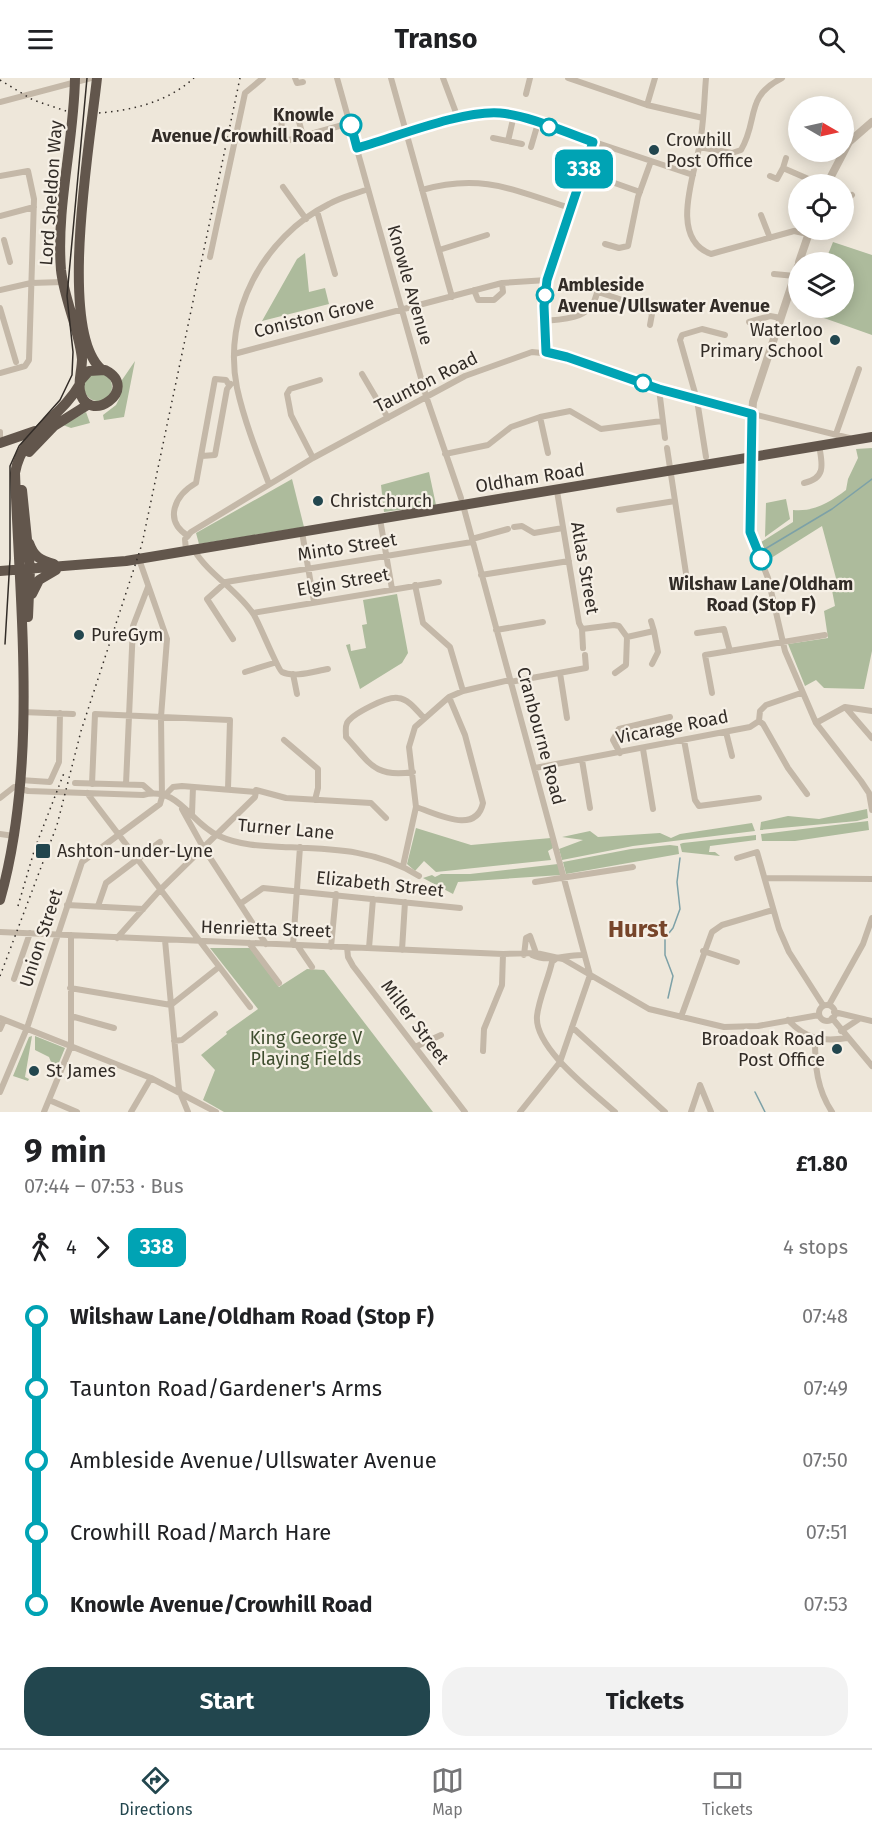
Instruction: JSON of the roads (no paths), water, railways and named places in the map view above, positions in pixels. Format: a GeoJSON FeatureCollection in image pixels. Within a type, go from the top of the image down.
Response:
{"type":"FeatureCollection","features":[{"type":"Feature","properties":{"kind":"highway","name":"Lord Sheldon Way"},"geometry":{"type":"LineString","coordinates":[[97,78],[81,211],[78,264],[82,314],[94,360],[101,369]]}},
{"type":"Feature","properties":{"kind":"highway","name":"Lord Sheldon Way"},"geometry":{"type":"LineString","coordinates":[[75,80],[64,193],[61,269],[73,312],[82,359],[80,382]]}},
{"type":"Feature","properties":{"kind":"highway"},"geometry":{"type":"LineString","coordinates":[[26,570],[15,473],[35,431],[67,397],[73,386],[78,362],[75,328]]}},
{"type":"Feature","properties":{"kind":"highway"},"geometry":{"type":"LineString","coordinates":[[0,900],[11,861],[19,784],[27,597],[22,471],[25,452],[54,426],[89,404],[106,405],[116,392],[114,378],[101,369],[89,371],[72,398],[46,420]]}},
{"type":"Feature","properties":{"kind":"highway"},"geometry":{"type":"LineString","coordinates":[[80,382],[81,395],[89,404]]}},
{"type":"Feature","properties":{"kind":"highway"},"geometry":{"type":"LineString","coordinates":[[3,441],[35,431]]}},
{"type":"Feature","properties":{"kind":"highway","name":"Oldham Road"},"geometry":{"type":"LineString","coordinates":[[1,571],[139,559],[462,502],[557,491],[872,437]]}},
{"type":"Feature","properties":{"kind":"highway"},"geometry":{"type":"LineString","coordinates":[[3,441],[25,452]]}},
{"type":"Feature","properties":{"kind":"highway"},"geometry":{"type":"LineString","coordinates":[[26,534],[32,552],[41,561],[62,567]]}},
{"type":"Feature","properties":{"kind":"highway"},"geometry":{"type":"LineString","coordinates":[[27,597],[39,580],[62,567]]}},
{"type":"Feature","properties":{"kind":"highway"},"geometry":{"type":"LineString","coordinates":[[1,571],[14,580],[27,597]]}},
{"type":"Feature","properties":{"kind":"street"},"geometry":{"type":"LineString","coordinates":[[0,102],[75,80],[91,78]]}},
{"type":"Feature","properties":{"kind":"street"},"geometry":{"type":"LineString","coordinates":[[210,256],[245,93],[263,78]]}},
{"type":"Feature","properties":{"kind":"street"},"geometry":{"type":"LineString","coordinates":[[295,78],[297,83],[303,81]]}},
{"type":"Feature","properties":{"kind":"street","name":"Knowle Avenue"},"geometry":{"type":"LineString","coordinates":[[337,78],[426,396],[462,502]]}},
{"type":"Feature","properties":{"kind":"street"},"geometry":{"type":"LineString","coordinates":[[391,78],[452,297]]}},
{"type":"Feature","properties":{"kind":"street"},"geometry":{"type":"LineString","coordinates":[[443,78],[458,118]]}},
{"type":"Feature","properties":{"kind":"street"},"geometry":{"type":"LineString","coordinates":[[526,94],[530,78]]}},
{"type":"Feature","properties":{"kind":"street"},"geometry":{"type":"LineString","coordinates":[[568,78],[647,105],[703,118]]}},
{"type":"Feature","properties":{"kind":"street"},"geometry":{"type":"LineString","coordinates":[[647,105],[655,78]]}},
{"type":"Feature","properties":{"kind":"street"},"geometry":{"type":"LineString","coordinates":[[706,78],[699,147],[687,210],[693,240],[700,250],[711,254],[788,233]]}},
{"type":"Feature","properties":{"kind":"street"},"geometry":{"type":"LineString","coordinates":[[699,147],[732,153],[741,150],[756,100],[769,85],[783,78]]}},
{"type":"Feature","properties":{"kind":"street"},"geometry":{"type":"LineString","coordinates":[[56,87],[70,94],[74,105]]}},
{"type":"Feature","properties":{"kind":"street"},"geometry":{"type":"LineString","coordinates":[[357,148],[458,118],[490,113],[514,115],[693,175]]}},
{"type":"Feature","properties":{"kind":"street"},"geometry":{"type":"LineString","coordinates":[[508,141],[514,115]]}},
{"type":"Feature","properties":{"kind":"street"},"geometry":{"type":"LineString","coordinates":[[854,134],[872,122]]}},
{"type":"Feature","properties":{"kind":"street"},"geometry":{"type":"LineString","coordinates":[[303,136],[350,123]]}},
{"type":"Feature","properties":{"kind":"street"},"geometry":{"type":"LineString","coordinates":[[531,147],[538,123]]}},
{"type":"Feature","properties":{"kind":"street"},"geometry":{"type":"LineString","coordinates":[[493,138],[522,144]]}},
{"type":"Feature","properties":{"kind":"street"},"geometry":{"type":"LineString","coordinates":[[546,352],[544,321],[547,280],[593,142]]}},
{"type":"Feature","properties":{"kind":"street"},"geometry":{"type":"LineString","coordinates":[[770,176],[777,178],[786,158]]}},
{"type":"Feature","properties":{"kind":"street"},"geometry":{"type":"LineString","coordinates":[[606,244],[619,248],[628,246],[640,192],[651,161]]}},
{"type":"Feature","properties":{"kind":"street"},"geometry":{"type":"LineString","coordinates":[[783,168],[797,174]]}},
{"type":"Feature","properties":{"kind":"street"},"geometry":{"type":"LineString","coordinates":[[0,176],[26,170],[33,189],[34,207],[30,355],[26,366],[0,373]]}},
{"type":"Feature","properties":{"kind":"street"},"geometry":{"type":"LineString","coordinates":[[422,190],[457,181],[496,184],[570,208]]}},
{"type":"Feature","properties":{"kind":"street"},"geometry":{"type":"LineString","coordinates":[[609,181],[640,192]]}},
{"type":"Feature","properties":{"kind":"street"},"geometry":{"type":"LineString","coordinates":[[283,187],[306,219]]}},
{"type":"Feature","properties":{"kind":"street"},"geometry":{"type":"LineString","coordinates":[[269,484],[236,382],[234,354],[238,316],[253,279],[273,248],[306,219],[328,204],[368,189]]}},
{"type":"Feature","properties":{"kind":"street"},"geometry":{"type":"LineString","coordinates":[[10,205],[12,213]]}},
{"type":"Feature","properties":{"kind":"street"},"geometry":{"type":"LineString","coordinates":[[0,216],[34,207]]}},
{"type":"Feature","properties":{"kind":"street"},"geometry":{"type":"LineString","coordinates":[[317,212],[335,274]]}},
{"type":"Feature","properties":{"kind":"street"},"geometry":{"type":"LineString","coordinates":[[761,215],[770,238]]}},
{"type":"Feature","properties":{"kind":"street"},"geometry":{"type":"LineString","coordinates":[[439,250],[487,235]]}},
{"type":"Feature","properties":{"kind":"street"},"geometry":{"type":"LineString","coordinates":[[4,240],[3,252],[10,262]]}},
{"type":"Feature","properties":{"kind":"street"},"geometry":{"type":"LineString","coordinates":[[774,274],[788,275]]}},
{"type":"Feature","properties":{"kind":"street","name":"Coniston Grove"},"geometry":{"type":"LineString","coordinates":[[234,354],[502,283],[547,280]]}},
{"type":"Feature","properties":{"kind":"street"},"geometry":{"type":"LineString","coordinates":[[0,290],[31,283],[63,282]]}},
{"type":"Feature","properties":{"kind":"street"},"geometry":{"type":"LineString","coordinates":[[474,290],[478,300],[494,300],[503,292],[502,283]]}},
{"type":"Feature","properties":{"kind":"street"},"geometry":{"type":"LineString","coordinates":[[544,321],[577,317],[589,309],[597,293],[601,293],[647,308],[652,314],[650,325]]}},
{"type":"Feature","properties":{"kind":"street"},"geometry":{"type":"LineString","coordinates":[[788,297],[753,402],[750,458],[751,536],[768,578],[783,642],[801,693],[816,723],[869,793],[872,810]]}},
{"type":"Feature","properties":{"kind":"street"},"geometry":{"type":"LineString","coordinates":[[0,308],[17,358]]}},
{"type":"Feature","properties":{"kind":"street"},"geometry":{"type":"LineString","coordinates":[[749,322],[770,316],[781,318]]}},
{"type":"Feature","properties":{"kind":"street"},"geometry":{"type":"LineString","coordinates":[[706,457],[697,400],[681,338],[702,329],[725,335]]}},
{"type":"Feature","properties":{"kind":"street","name":"Taunton Road"},"geometry":{"type":"LineString","coordinates":[[188,536],[313,458],[465,375],[512,358],[546,352],[697,400],[854,439]]}},
{"type":"Feature","properties":{"kind":"street"},"geometry":{"type":"LineString","coordinates":[[836,434],[859,369]]}},
{"type":"Feature","properties":{"kind":"street"},"geometry":{"type":"LineString","coordinates":[[362,374],[388,418]]}},
{"type":"Feature","properties":{"kind":"street"},"geometry":{"type":"LineString","coordinates":[[202,456],[215,455],[229,385],[226,380],[216,379],[196,483],[177,499],[174,519],[178,530],[188,536],[185,539],[190,551],[226,582],[253,613],[271,646],[274,663],[285,674],[328,669]]}},
{"type":"Feature","properties":{"kind":"street"},"geometry":{"type":"LineString","coordinates":[[313,458],[291,415],[287,394],[290,389],[320,380]]}},
{"type":"Feature","properties":{"kind":"street"},"geometry":{"type":"LineString","coordinates":[[229,385],[236,382]]}},
{"type":"Feature","properties":{"kind":"street"},"geometry":{"type":"LineString","coordinates":[[659,389],[665,438]]}},
{"type":"Feature","properties":{"kind":"street"},"geometry":{"type":"LineString","coordinates":[[445,454],[488,445],[511,427],[540,417],[570,411],[597,428],[605,429],[662,421]]}},
{"type":"Feature","properties":{"kind":"street"},"geometry":{"type":"LineString","coordinates":[[540,417],[548,453]]}},
{"type":"Feature","properties":{"kind":"street"},"geometry":{"type":"LineString","coordinates":[[0,432],[3,441]]}},
{"type":"Feature","properties":{"kind":"street"},"geometry":{"type":"LineString","coordinates":[[804,483],[814,481],[820,476],[822,467],[819,445]]}},
{"type":"Feature","properties":{"kind":"street"},"geometry":{"type":"LineString","coordinates":[[667,448],[687,580]]}},
{"type":"Feature","properties":{"kind":"street","name":"Atlas Street"},"geometry":{"type":"LineString","coordinates":[[557,491],[579,623],[582,629],[586,668],[560,673]]}},
{"type":"Feature","properties":{"kind":"street"},"geometry":{"type":"LineString","coordinates":[[619,510],[675,501]]}},
{"type":"Feature","properties":{"kind":"street","name":"Cranbourne Road"},"geometry":{"type":"LineString","coordinates":[[462,502],[590,975]]}},
{"type":"Feature","properties":{"kind":"street"},"geometry":{"type":"LineString","coordinates":[[380,518],[392,589]]}},
{"type":"Feature","properties":{"kind":"street","name":"Minto Street"},"geometry":{"type":"LineString","coordinates":[[226,582],[472,541],[522,526],[534,533],[563,528]]}},
{"type":"Feature","properties":{"kind":"street"},"geometry":{"type":"LineString","coordinates":[[302,532],[314,602]]}},
{"type":"Feature","properties":{"kind":"street"},"geometry":{"type":"LineString","coordinates":[[139,559],[167,639],[161,717],[163,793]]}},
{"type":"Feature","properties":{"kind":"street"},"geometry":{"type":"LineString","coordinates":[[481,575],[569,561]]}},
{"type":"Feature","properties":{"kind":"street"},"geometry":{"type":"LineString","coordinates":[[226,582],[207,599],[234,639]]}},
{"type":"Feature","properties":{"kind":"street","name":"Elgin Street"},"geometry":{"type":"LineString","coordinates":[[253,613],[439,582]]}},
{"type":"Feature","properties":{"kind":"street"},"geometry":{"type":"LineString","coordinates":[[415,585],[423,623],[450,647],[463,691]]}},
{"type":"Feature","properties":{"kind":"street"},"geometry":{"type":"LineString","coordinates":[[126,784],[133,626],[148,586]]}},
{"type":"Feature","properties":{"kind":"street"},"geometry":{"type":"LineString","coordinates":[[651,621],[658,652],[652,664]]}},
{"type":"Feature","properties":{"kind":"street"},"geometry":{"type":"LineString","coordinates":[[496,630],[543,622]]}},
{"type":"Feature","properties":{"kind":"street"},"geometry":{"type":"LineString","coordinates":[[582,629],[619,626],[627,637],[626,665],[615,673]]}},
{"type":"Feature","properties":{"kind":"street"},"geometry":{"type":"LineString","coordinates":[[697,633],[724,629],[730,651]]}},
{"type":"Feature","properties":{"kind":"street"},"geometry":{"type":"LineString","coordinates":[[627,637],[654,631]]}},
{"type":"Feature","properties":{"kind":"street"},"geometry":{"type":"LineString","coordinates":[[712,693],[705,655],[825,635]]}},
{"type":"Feature","properties":{"kind":"street"},"geometry":{"type":"LineString","coordinates":[[245,672],[274,663]]}},
{"type":"Feature","properties":{"kind":"street"},"geometry":{"type":"LineString","coordinates":[[403,866],[416,807],[409,747],[410,736],[424,718],[449,697],[463,691],[560,673],[567,718]]}},
{"type":"Feature","properties":{"kind":"street"},"geometry":{"type":"LineString","coordinates":[[293,674],[297,694]]}},
{"type":"Feature","properties":{"kind":"street","name":"Vicarage Road"},"geometry":{"type":"LineString","coordinates":[[535,768],[750,727],[759,721],[760,711],[766,705],[801,693]]}},
{"type":"Feature","properties":{"kind":"street"},"geometry":{"type":"LineString","coordinates":[[416,807],[465,822],[474,820],[481,813],[483,803],[465,735],[449,697]]}},
{"type":"Feature","properties":{"kind":"street"},"geometry":{"type":"LineString","coordinates":[[413,772],[384,774],[375,768],[346,737],[345,725],[353,715],[389,699],[398,698],[408,702],[424,718]]}},
{"type":"Feature","properties":{"kind":"street"},"geometry":{"type":"LineString","coordinates":[[816,723],[846,707],[872,711]]}},
{"type":"Feature","properties":{"kind":"street"},"geometry":{"type":"LineString","coordinates":[[846,707],[872,738]]}},
{"type":"Feature","properties":{"kind":"street"},"geometry":{"type":"LineString","coordinates":[[22,712],[73,714]]}},
{"type":"Feature","properties":{"kind":"street"},"geometry":{"type":"LineString","coordinates":[[0,798],[9,789],[19,784],[50,782],[59,762],[60,713]]}},
{"type":"Feature","properties":{"kind":"street"},"geometry":{"type":"LineString","coordinates":[[92,784],[95,714],[230,720],[228,789]]}},
{"type":"Feature","properties":{"kind":"street"},"geometry":{"type":"LineString","coordinates":[[620,753],[613,740],[619,729],[670,717]]}},
{"type":"Feature","properties":{"kind":"street"},"geometry":{"type":"LineString","coordinates":[[759,721],[763,723],[786,765],[807,794]]}},
{"type":"Feature","properties":{"kind":"street"},"geometry":{"type":"LineString","coordinates":[[726,732],[732,756]]}},
{"type":"Feature","properties":{"kind":"street"},"geometry":{"type":"LineString","coordinates":[[284,740],[318,769],[318,788],[315,800]]}},
{"type":"Feature","properties":{"kind":"street"},"geometry":{"type":"LineString","coordinates":[[684,740],[695,800],[699,806],[759,798]]}},
{"type":"Feature","properties":{"kind":"street"},"geometry":{"type":"LineString","coordinates":[[643,749],[654,808]]}},
{"type":"Feature","properties":{"kind":"street"},"geometry":{"type":"LineString","coordinates":[[582,760],[590,808]]}},
{"type":"Feature","properties":{"kind":"street"},"geometry":{"type":"LineString","coordinates":[[75,783],[143,786],[151,792]]}},
{"type":"Feature","properties":{"kind":"street"},"geometry":{"type":"LineString","coordinates":[[19,784],[28,791],[87,793],[163,793],[173,787],[256,791],[286,798],[371,803],[386,818]]}},
{"type":"Feature","properties":{"kind":"street"},"geometry":{"type":"LineString","coordinates":[[192,814],[193,787]]}},
{"type":"Feature","properties":{"kind":"street"},"geometry":{"type":"LineString","coordinates":[[117,938],[160,890],[255,797],[256,791]]}},
{"type":"Feature","properties":{"kind":"street"},"geometry":{"type":"LineString","coordinates":[[87,793],[250,1007]]}},
{"type":"Feature","properties":{"kind":"street","name":"Turner Lane"},"geometry":{"type":"LineString","coordinates":[[163,793],[217,836],[239,843],[348,849],[403,866],[418,876]]}},
{"type":"Feature","properties":{"kind":"street","name":"Union Street"},"geometry":{"type":"LineString","coordinates":[[0,1092],[27,1028],[82,862],[160,804],[163,793]]}},
{"type":"Feature","properties":{"kind":"street"},"geometry":{"type":"LineString","coordinates":[[180,805],[203,847],[266,944]]}},
{"type":"Feature","properties":{"kind":"street"},"geometry":{"type":"LineString","coordinates":[[0,834],[14,836]]}},
{"type":"Feature","properties":{"kind":"street"},"geometry":{"type":"LineString","coordinates":[[98,906],[106,883],[160,842]]}},
{"type":"Feature","properties":{"kind":"street"},"geometry":{"type":"LineString","coordinates":[[300,847],[295,945],[312,967]]}},
{"type":"Feature","properties":{"kind":"street"},"geometry":{"type":"LineString","coordinates":[[737,858],[757,852],[772,910],[789,952],[841,1030],[872,1066]]}},
{"type":"Feature","properties":{"kind":"street"},"geometry":{"type":"LineString","coordinates":[[535,882],[633,867]]}},
{"type":"Feature","properties":{"kind":"street"},"geometry":{"type":"LineString","coordinates":[[765,878],[872,879]]}},
{"type":"Feature","properties":{"kind":"street","name":"Elizabeth Street"},"geometry":{"type":"LineString","coordinates":[[240,904],[263,888],[460,908]]}},
{"type":"Feature","properties":{"kind":"street"},"geometry":{"type":"LineString","coordinates":[[331,947],[336,894]]}},
{"type":"Feature","properties":{"kind":"street"},"geometry":{"type":"LineString","coordinates":[[369,948],[373,899]]}},
{"type":"Feature","properties":{"kind":"street"},"geometry":{"type":"LineString","coordinates":[[402,950],[405,902]]}},
{"type":"Feature","properties":{"kind":"street"},"geometry":{"type":"LineString","coordinates":[[67,905],[143,909]]}},
{"type":"Feature","properties":{"kind":"street"},"geometry":{"type":"LineString","coordinates":[[681,1017],[703,951],[712,932],[722,925],[772,910]]}},
{"type":"Feature","properties":{"kind":"street"},"geometry":{"type":"LineString","coordinates":[[557,958],[649,1009],[741,1028],[819,1015],[871,928],[872,918]]}},
{"type":"Feature","properties":{"kind":"street","name":"Henrietta Street"},"geometry":{"type":"LineString","coordinates":[[3,932],[533,955],[557,958]]}},
{"type":"Feature","properties":{"kind":"street"},"geometry":{"type":"LineString","coordinates":[[14,979],[27,933]]}},
{"type":"Feature","properties":{"kind":"street"},"geometry":{"type":"LineString","coordinates":[[44,1112],[71,1046],[71,936]]}},
{"type":"Feature","properties":{"kind":"street"},"geometry":{"type":"LineString","coordinates":[[165,940],[179,1090],[188,1112]]}},
{"type":"Feature","properties":{"kind":"street"},"geometry":{"type":"LineString","coordinates":[[249,943],[279,983]]}},
{"type":"Feature","properties":{"kind":"street","name":"Miller Street"},"geometry":{"type":"LineString","coordinates":[[347,947],[348,957],[353,966],[465,1112]]}},
{"type":"Feature","properties":{"kind":"street"},"geometry":{"type":"LineString","coordinates":[[703,951],[737,962]]}},
{"type":"Feature","properties":{"kind":"street"},"geometry":{"type":"LineString","coordinates":[[483,1051],[484,1029],[502,985],[503,954]]}},
{"type":"Feature","properties":{"kind":"street"},"geometry":{"type":"LineString","coordinates":[[584,955],[569,954],[552,962],[537,1022],[541,1033],[560,1062],[615,1112]]}},
{"type":"Feature","properties":{"kind":"street"},"geometry":{"type":"LineString","coordinates":[[533,955],[546,966],[546,985]]}},
{"type":"Feature","properties":{"kind":"street"},"geometry":{"type":"LineString","coordinates":[[70,988],[171,1005],[219,967]]}},
{"type":"Feature","properties":{"kind":"street"},"geometry":{"type":"LineString","coordinates":[[531,1112],[522,1109],[560,1062],[590,975]]}},
{"type":"Feature","properties":{"kind":"street"},"geometry":{"type":"LineString","coordinates":[[174,1041],[182,1040],[215,1014]]}},
{"type":"Feature","properties":{"kind":"street"},"geometry":{"type":"LineString","coordinates":[[819,1015],[825,1020],[833,1015],[872,1021]]}},
{"type":"Feature","properties":{"kind":"street"},"geometry":{"type":"LineString","coordinates":[[71,1016],[114,1028]]}},
{"type":"Feature","properties":{"kind":"street"},"geometry":{"type":"LineString","coordinates":[[0,1029],[2,1019],[27,1028],[179,1090],[216,1112]]}},
{"type":"Feature","properties":{"kind":"street"},"geometry":{"type":"LineString","coordinates":[[841,1030],[860,1019]]}},
{"type":"Feature","properties":{"kind":"street"},"geometry":{"type":"LineString","coordinates":[[788,1020],[799,1032],[815,1040],[847,1038]]}},
{"type":"Feature","properties":{"kind":"street"},"geometry":{"type":"LineString","coordinates":[[572,1027],[665,1112]]}},
{"type":"Feature","properties":{"kind":"street"},"geometry":{"type":"LineString","coordinates":[[415,1047],[441,1035]]}},
{"type":"Feature","properties":{"kind":"street"},"geometry":{"type":"LineString","coordinates":[[815,1040],[815,1062],[821,1094],[832,1112]]}},
{"type":"Feature","properties":{"kind":"street"},"geometry":{"type":"LineString","coordinates":[[131,1112],[151,1078]]}},
{"type":"Feature","properties":{"kind":"street"},"geometry":{"type":"LineString","coordinates":[[691,1112],[700,1084],[711,1112]]}},
{"type":"Feature","properties":{"kind":"street"},"geometry":{"type":"LineString","coordinates":[[48,1100],[77,1112]]}},
{"type":"Feature","properties":{"kind":"waterway"},"geometry":{"type":"LineString","coordinates":[[765,549],[832,509],[872,479]]}},
{"type":"Feature","properties":{"kind":"waterway"},"geometry":{"type":"LineString","coordinates":[[668,998],[673,976],[665,955],[665,938],[673,928],[680,909],[677,882],[680,858]]}},
{"type":"Feature","properties":{"kind":"waterway"},"geometry":{"type":"LineString","coordinates":[[755,1092],[765,1112]]}},
{"type":"Feature","properties":{"kind":"tram line"},"geometry":{"type":"LineString","coordinates":[[5,644],[10,559],[10,466],[19,446],[60,400],[72,375],[73,352],[67,296],[87,78]]}},
{"type":"Feature","properties":{"kind":"railway"},"geometry":{"type":"LineString","coordinates":[[99,113],[125,110],[161,99],[194,78]]}},
{"type":"Feature","properties":{"kind":"railway"},"geometry":{"type":"LineString","coordinates":[[0,976],[57,825],[81,731],[142,544],[240,78]]}},
{"type":"Feature","properties":{"kind":"railway"},"geometry":{"type":"LineString","coordinates":[[0,80],[33,100],[66,111]]}},
{"type":"Feature","properties":{"kind":"railway"},"geometry":{"type":"LineString","coordinates":[[18,906],[35,848],[64,773]]}},
{"type":"Feature","properties":{"kind":"place","name":"Knowle Avenue/Crowhill Road"},"geometry":{"type":"Point","coordinates":[351,125]}},
{"type":"Feature","properties":{"kind":"place","name":"Crowhill Post Office"},"geometry":{"type":"Point","coordinates":[654,150]}},
{"type":"Feature","properties":{"kind":"place","name":"Ambleside Avenue/Ullswater Avenue"},"geometry":{"type":"Point","coordinates":[545,295]}},
{"type":"Feature","properties":{"kind":"place","name":"Waterloo Primary School"},"geometry":{"type":"Point","coordinates":[835,340]}},
{"type":"Feature","properties":{"kind":"place","name":"Christchurch"},"geometry":{"type":"Point","coordinates":[318,501]}},
{"type":"Feature","properties":{"kind":"place","name":"Wilshaw Lane/Oldham Road (Stop F)"},"geometry":{"type":"Point","coordinates":[761,559]}},
{"type":"Feature","properties":{"kind":"place","name":"PureGym"},"geometry":{"type":"Point","coordinates":[79,635]}},
{"type":"Feature","properties":{"kind":"place","name":"Ashton-under-Lyne"},"geometry":{"type":"Point","coordinates":[43,851]}},
{"type":"Feature","properties":{"kind":"place","name":"Broadoak Road Post Office"},"geometry":{"type":"Point","coordinates":[837,1049]}},
{"type":"Feature","properties":{"kind":"place","name":"St James"},"geometry":{"type":"Point","coordinates":[34,1071]}},
{"type":"Feature","properties":{"kind":"district","name":"Hurst"},"geometry":{"type":"Point","coordinates":[638,929]}},
{"type":"Feature","properties":{"kind":"park label","name":"King George V Playing Fields"},"geometry":{"type":"Point","coordinates":[306,1048]}}]}
